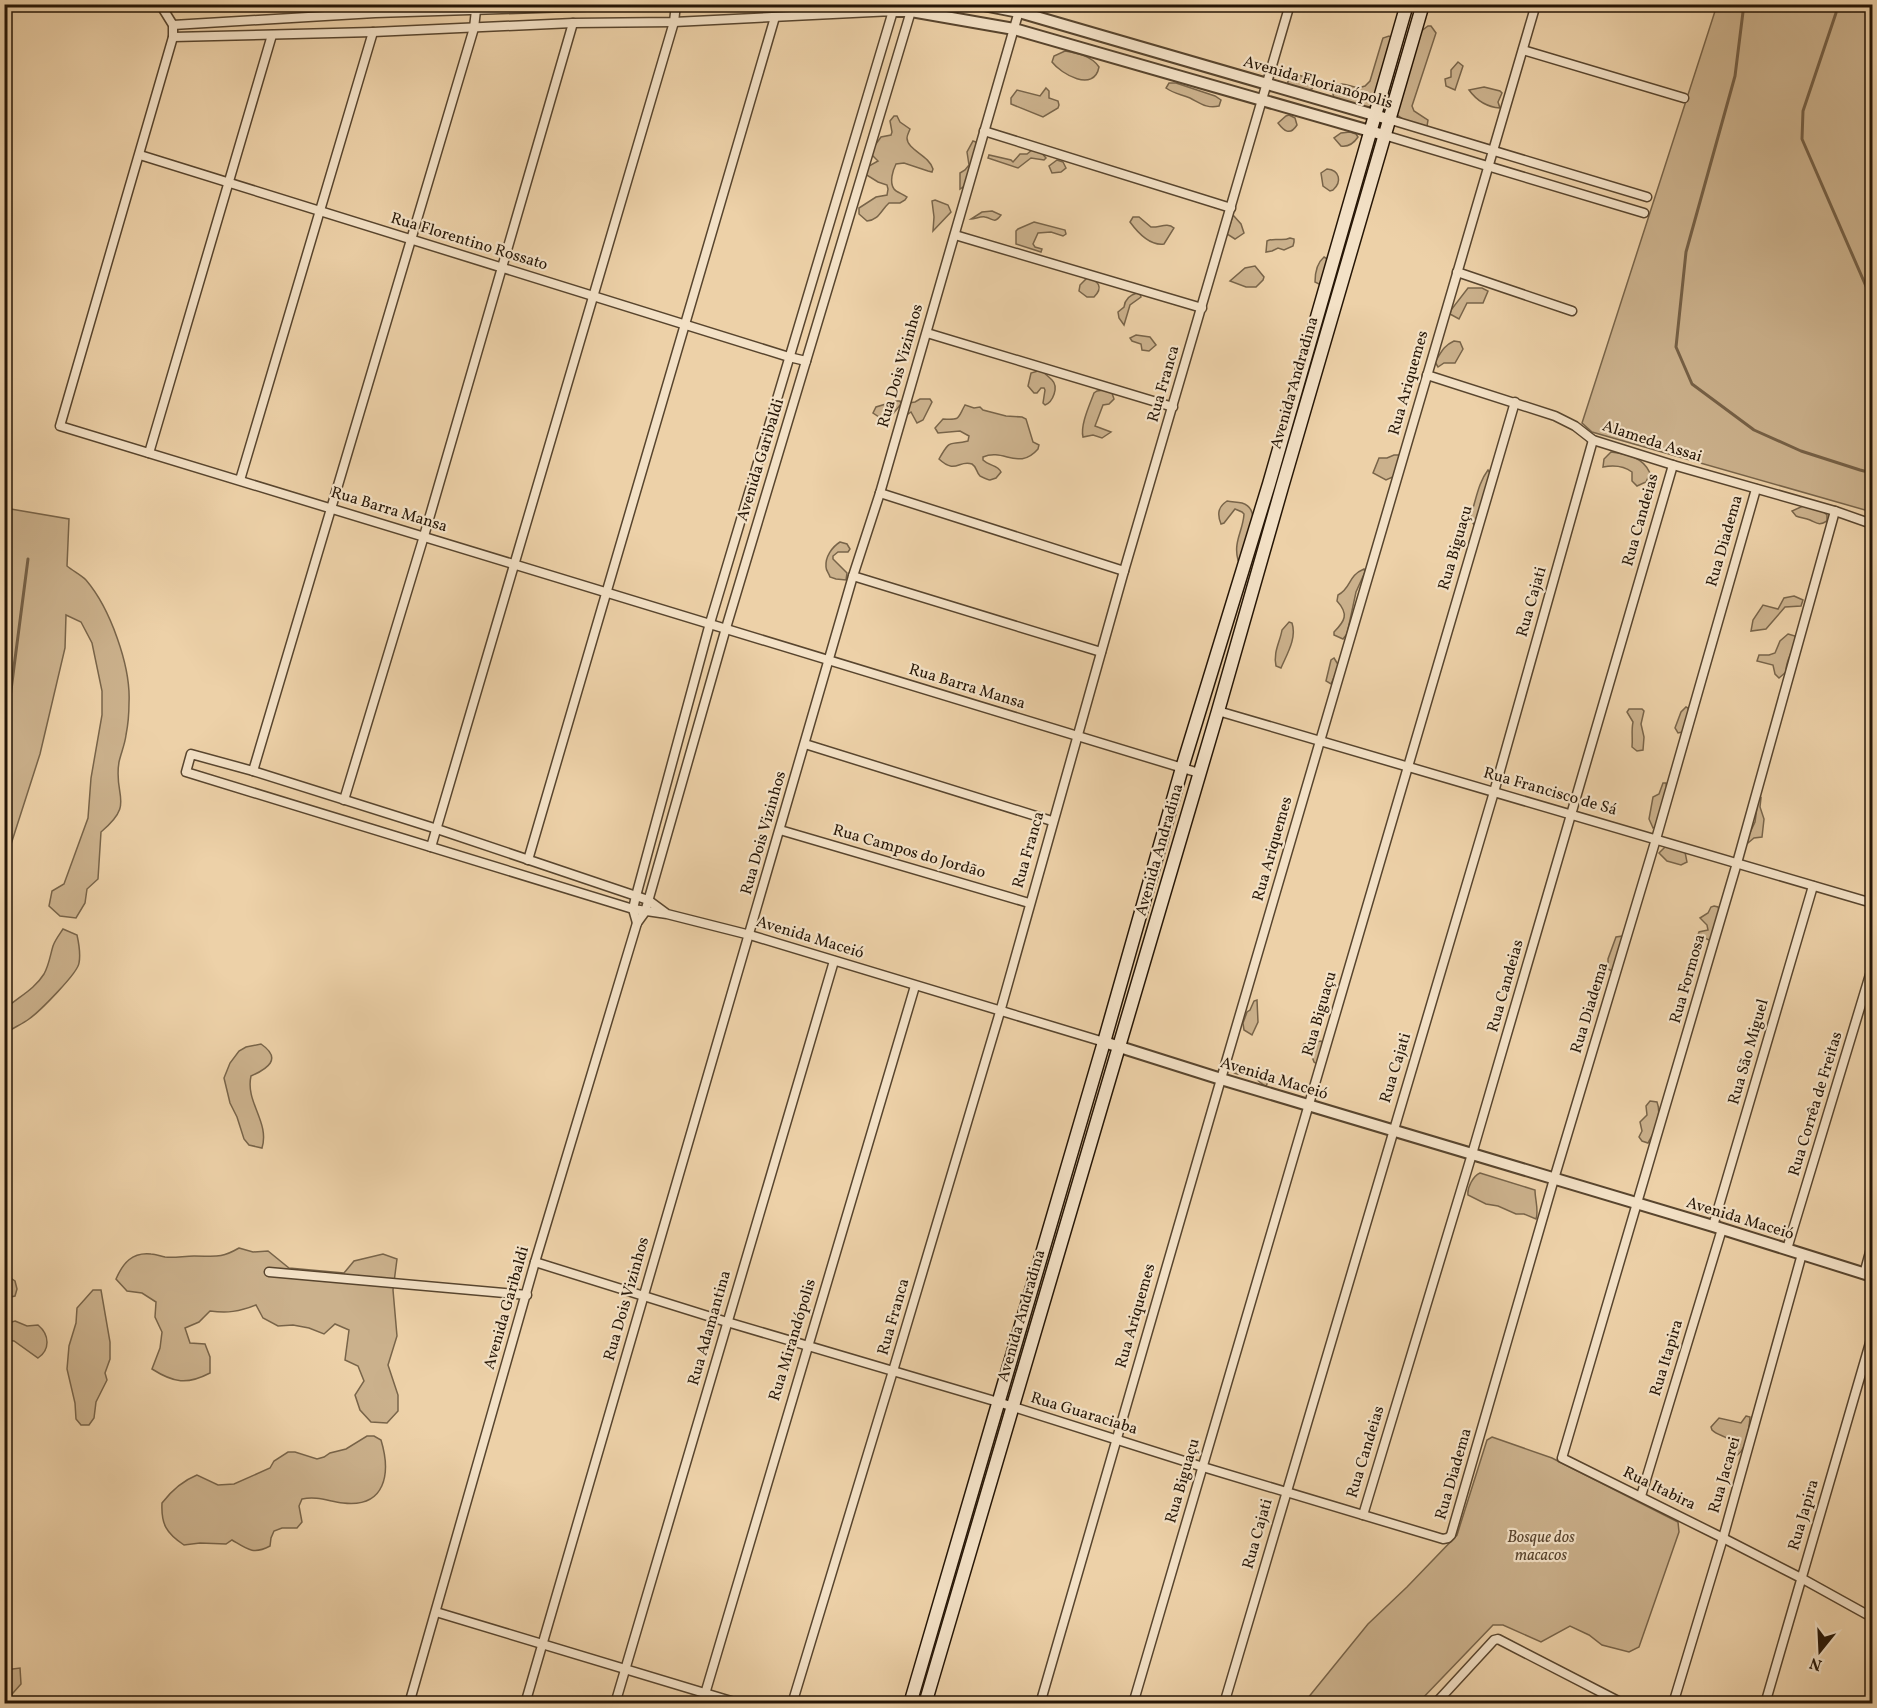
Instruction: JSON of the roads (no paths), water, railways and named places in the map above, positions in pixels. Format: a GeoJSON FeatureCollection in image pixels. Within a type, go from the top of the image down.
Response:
{"type":"FeatureCollection","features":[{"type":"Feature","properties":{"kind":"main road","name":"Avenida Andradina"},"geometry":{"type":"LineString","coordinates":[[925,1704],[1218,711],[1275,485],[1370,132],[1407,4]]}},
{"type":"Feature","properties":{"kind":"main road","name":"Avenida Andradina"},"geometry":{"type":"LineString","coordinates":[[910,1704],[1182,768],[1275,485],[1423,4]]}},
{"type":"Feature","properties":{"kind":"street"},"geometry":{"type":"LineString","coordinates":[[140,155],[173,37],[173,25],[160,4]]}},
{"type":"Feature","properties":{"kind":"street"},"geometry":{"type":"LineString","coordinates":[[173,25],[375,13],[665,4]]}},
{"type":"Feature","properties":{"kind":"street"},"geometry":{"type":"LineString","coordinates":[[431,847],[674,22],[676,4]]}},
{"type":"Feature","properties":{"kind":"street","name":"Avenida Florianópolis"},"geometry":{"type":"LineString","coordinates":[[978,4],[1020,8],[1647,197]]}},
{"type":"Feature","properties":{"kind":"street","name":"Rua Franca"},"geometry":{"type":"LineString","coordinates":[[792,1704],[1000,1012],[1052,821],[1290,4]]}},
{"type":"Feature","properties":{"kind":"street","name":"Rua Ariquemes"},"geometry":{"type":"LineString","coordinates":[[1040,1704],[1536,4]]}},
{"type":"Feature","properties":{"kind":"street","name":"Avenida Garibaldi"},"geometry":{"type":"LineString","coordinates":[[633,909],[710,623],[894,8]]}},
{"type":"Feature","properties":{"kind":"street"},"geometry":{"type":"LineString","coordinates":[[173,37],[373,32],[573,23],[674,22],[912,8],[1014,29],[1384,135]]}},
{"type":"Feature","properties":{"kind":"street","name":"Avenida Garibaldi"},"geometry":{"type":"LineString","coordinates":[[409,1704],[536,1262],[637,922],[645,912],[726,628],[912,8]]}},
{"type":"Feature","properties":{"kind":"street","name":"Rua Dois Vizinhos"},"geometry":{"type":"LineString","coordinates":[[525,1704],[1020,8]]}},
{"type":"Feature","properties":{"kind":"street"},"geometry":{"type":"LineString","coordinates":[[253,771],[474,28],[476,10]]}},
{"type":"Feature","properties":{"kind":"street"},"geometry":{"type":"LineString","coordinates":[[528,861],[775,17]]}},
{"type":"Feature","properties":{"kind":"street"},"geometry":{"type":"LineString","coordinates":[[344,800],[424,536],[573,23]]}},
{"type":"Feature","properties":{"kind":"street"},"geometry":{"type":"LineString","coordinates":[[240,480],[373,32]]}},
{"type":"Feature","properties":{"kind":"street"},"geometry":{"type":"LineString","coordinates":[[149,453],[272,35]]}},
{"type":"Feature","properties":{"kind":"street"},"geometry":{"type":"LineString","coordinates":[[1523,50],[1684,98]]}},
{"type":"Feature","properties":{"kind":"street"},"geometry":{"type":"LineString","coordinates":[[984,131],[1231,208]]}},
{"type":"Feature","properties":{"kind":"street","name":"Avenida Florianópolis"},"geometry":{"type":"LineString","coordinates":[[1384,135],[1644,213]]}},
{"type":"Feature","properties":{"kind":"street","name":"Rua Florentino Rossato"},"geometry":{"type":"LineString","coordinates":[[140,155],[807,361]]}},
{"type":"Feature","properties":{"kind":"street","name":"Rua Barra Mansa"},"geometry":{"type":"LineString","coordinates":[[140,155],[60,426],[1199,773]]}},
{"type":"Feature","properties":{"kind":"street"},"geometry":{"type":"LineString","coordinates":[[954,235],[1202,308]]}},
{"type":"Feature","properties":{"kind":"street"},"geometry":{"type":"LineString","coordinates":[[1457,272],[1572,311]]}},
{"type":"Feature","properties":{"kind":"street"},"geometry":{"type":"LineString","coordinates":[[927,333],[1173,407]]}},
{"type":"Feature","properties":{"kind":"street","name":"Alameda Assai"},"geometry":{"type":"LineString","coordinates":[[1427,375],[1555,416],[1575,426],[1593,440],[1872,524]]}},
{"type":"Feature","properties":{"kind":"street","name":"Rua Biguaçu"},"geometry":{"type":"LineString","coordinates":[[1133,1704],[1515,402]]}},
{"type":"Feature","properties":{"kind":"street","name":"Rua Cajati"},"geometry":{"type":"LineString","coordinates":[[1224,1704],[1494,792],[1593,440]]}},
{"type":"Feature","properties":{"kind":"street","name":"Rua Candeias"},"geometry":{"type":"LineString","coordinates":[[1363,1515],[1472,1154],[1673,465]]}},
{"type":"Feature","properties":{"kind":"street","name":"Rua Diadema"},"geometry":{"type":"LineString","coordinates":[[1451,1535],[1656,839],[1756,489]]}},
{"type":"Feature","properties":{"kind":"street"},"geometry":{"type":"LineString","coordinates":[[880,493],[1124,571]]}},
{"type":"Feature","properties":{"kind":"street","name":"Rua Formosa"},"geometry":{"type":"LineString","coordinates":[[1562,1454],[1737,864],[1835,511]]}},
{"type":"Feature","properties":{"kind":"street"},"geometry":{"type":"LineString","coordinates":[[853,576],[1101,652]]}},
{"type":"Feature","properties":{"kind":"street","name":"Rua Francisco de Sá"},"geometry":{"type":"LineString","coordinates":[[1218,711],[1872,903]]}},
{"type":"Feature","properties":{"kind":"street"},"geometry":{"type":"LineString","coordinates":[[805,744],[1052,821]]}},
{"type":"Feature","properties":{"kind":"street","name":"Avenida Maceió"},"geometry":{"type":"LineString","coordinates":[[667,914],[648,900],[437,829],[253,771],[191,754],[186,772],[633,909],[667,914],[750,935],[1310,1106],[1717,1227],[1868,1275]]}},
{"type":"Feature","properties":{"kind":"street","name":"Rua Campos do Jordão"},"geometry":{"type":"LineString","coordinates":[[780,830],[1029,903]]}},
{"type":"Feature","properties":{"kind":"street","name":"Rua São Miguel"},"geometry":{"type":"LineString","coordinates":[[1717,1227],[1813,886]]}},
{"type":"Feature","properties":{"kind":"street"},"geometry":{"type":"LineString","coordinates":[[633,909],[637,922]]}},
{"type":"Feature","properties":{"kind":"street","name":"Rua Adamantina"},"geometry":{"type":"LineString","coordinates":[[615,1704],[834,961]]}},
{"type":"Feature","properties":{"kind":"street","name":"Rua Corrêa de Freitas"},"geometry":{"type":"LineString","coordinates":[[1787,1250],[1872,968]]}},
{"type":"Feature","properties":{"kind":"street","name":"Rua Mirandópolis"},"geometry":{"type":"LineString","coordinates":[[702,1704],[915,986]]}},
{"type":"Feature","properties":{"kind":"street","name":"Rua Itapira"},"geometry":{"type":"LineString","coordinates":[[1641,1496],[1717,1227]]}},
{"type":"Feature","properties":{"kind":"street"},"geometry":{"type":"LineString","coordinates":[[1868,1275],[1872,1245]]}},
{"type":"Feature","properties":{"kind":"street","name":"Rua Jacarei"},"geometry":{"type":"LineString","coordinates":[[1673,1704],[1724,1538],[1802,1254]]}},
{"type":"Feature","properties":{"kind":"street","name":"Rua Guaraciaba"},"geometry":{"type":"LineString","coordinates":[[536,1262],[1443,1539],[1451,1535]]}},
{"type":"Feature","properties":{"kind":"street"},"geometry":{"type":"LineString","coordinates":[[269,1272],[527,1295]]}},
{"type":"Feature","properties":{"kind":"street","name":"Rua Japira"},"geometry":{"type":"LineString","coordinates":[[1765,1704],[1872,1336]]}},
{"type":"Feature","properties":{"kind":"street","name":"Rua Itabira"},"geometry":{"type":"LineString","coordinates":[[1562,1454],[1564,1460],[1724,1538],[1866,1614],[1872,1614]]}},
{"type":"Feature","properties":{"kind":"street"},"geometry":{"type":"LineString","coordinates":[[436,1612],[741,1704]]}},
{"type":"Feature","properties":{"kind":"street"},"geometry":{"type":"LineString","coordinates":[[1435,1704],[1494,1640],[1498,1639],[1624,1704]]}},
{"type":"Feature","properties":{"kind":"waterway"},"geometry":{"type":"LineString","coordinates":[[1744,4],[1735,76],[1686,252],[1676,347],[1692,384],[1754,430],[1801,451],[1872,473]]}},
{"type":"Feature","properties":{"kind":"waterway"},"geometry":{"type":"LineString","coordinates":[[1836,13],[1803,111],[1802,139],[1872,300]]}},
{"type":"Feature","properties":{"kind":"waterway"},"geometry":{"type":"LineString","coordinates":[[4,744],[28,559]]}},
{"type":"Feature","properties":{"kind":"park label","name":"Bosque dos macacos"},"geometry":{"type":"Point","coordinates":[1541,1547]}}]}
